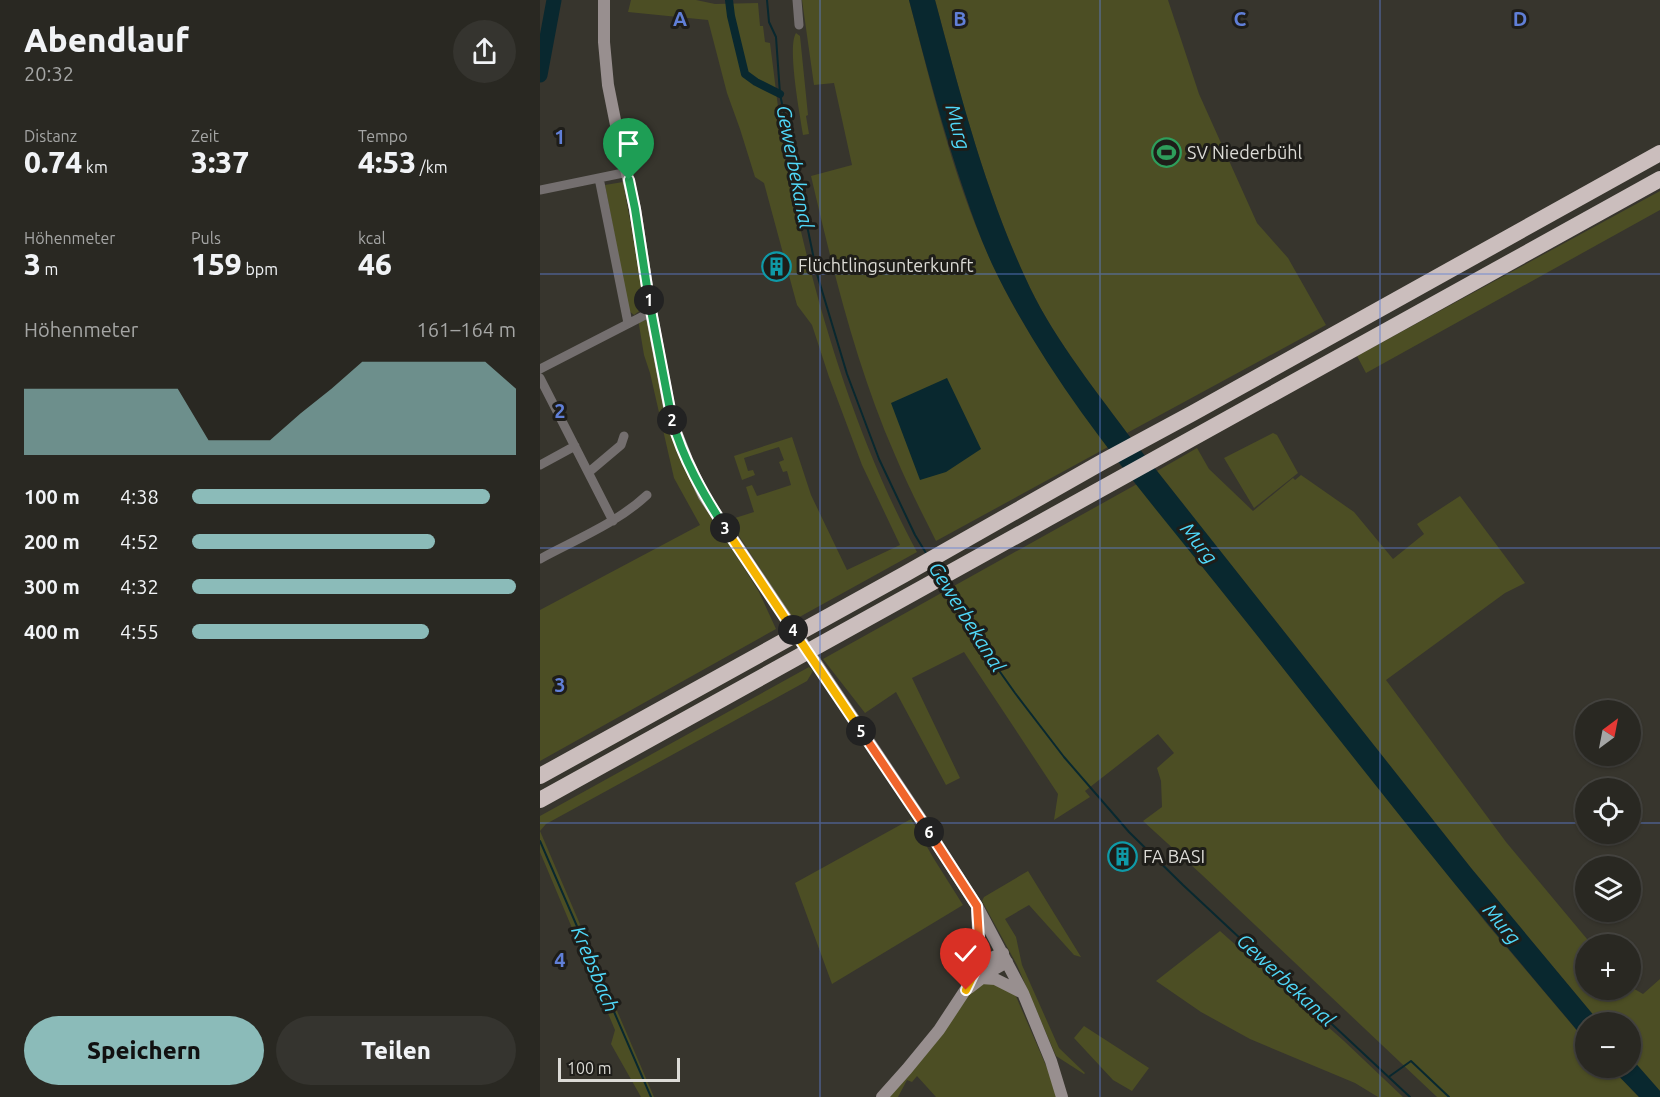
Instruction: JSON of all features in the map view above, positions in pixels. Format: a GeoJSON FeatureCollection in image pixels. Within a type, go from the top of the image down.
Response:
{"type":"FeatureCollection","features":[{"type":"Feature","properties":{"kind":"highway"},"geometry":{"type":"LineString","coordinates":[[540,776],[1660,153]]}},
{"type":"Feature","properties":{"kind":"highway"},"geometry":{"type":"LineString","coordinates":[[540,800],[1660,179]]}},
{"type":"Feature","properties":{"kind":"main road"},"geometry":{"type":"LineString","coordinates":[[604,0],[604,42],[608,85],[628,172],[672,422],[687,460],[704,496],[977,906],[1023,993],[1051,1061],[1062,1097]]}},
{"type":"Feature","properties":{"kind":"main road"},"geometry":{"type":"LineString","coordinates":[[977,906],[979,973]]}},
{"type":"Feature","properties":{"kind":"main road"},"geometry":{"type":"LineString","coordinates":[[882,1097],[939,1030],[979,973],[984,960],[1005,957]]}},
{"type":"Feature","properties":{"kind":"main road"},"geometry":{"type":"LineString","coordinates":[[979,973],[1023,993]]}},
{"type":"Feature","properties":{"kind":"street"},"geometry":{"type":"LineString","coordinates":[[798,0],[800,25]]}},
{"type":"Feature","properties":{"kind":"street"},"geometry":{"type":"LineString","coordinates":[[540,189],[628,172]]}},
{"type":"Feature","properties":{"kind":"street"},"geometry":{"type":"LineString","coordinates":[[599,178],[628,323]]}},
{"type":"Feature","properties":{"kind":"street"},"geometry":{"type":"LineString","coordinates":[[540,369],[651,312]]}},
{"type":"Feature","properties":{"kind":"street"},"geometry":{"type":"LineString","coordinates":[[540,378],[613,520]]}},
{"type":"Feature","properties":{"kind":"street"},"geometry":{"type":"LineString","coordinates":[[588,472],[621,445],[624,436]]}},
{"type":"Feature","properties":{"kind":"street"},"geometry":{"type":"LineString","coordinates":[[540,465],[575,446]]}},
{"type":"Feature","properties":{"kind":"street"},"geometry":{"type":"LineString","coordinates":[[540,559],[613,520],[647,495]]}},
{"type":"Feature","properties":{"kind":"green space"},"geometry":{"type":"Polygon","coordinates":[[[631,0],[696,0],[715,4],[758,3],[760,26],[763,26],[765,42],[770,43],[785,156],[795,206],[821,308],[836,359],[873,459],[917,552],[794,620],[739,536],[735,518],[754,512],[746,487],[752,485],[757,496],[791,485],[787,471],[783,472],[779,462],[784,460],[779,447],[744,458],[748,471],[753,470],[755,475],[742,480],[734,456],[792,437],[811,495],[847,570],[900,545],[862,465],[812,325],[797,305],[764,183],[755,177],[727,93],[708,20],[628,12],[631,0]]]}},
{"type":"Feature","properties":{"kind":"green space"},"geometry":{"type":"Polygon","coordinates":[[[802,0],[909,0],[954,166],[991,261],[1030,334],[1108,447],[936,541],[881,421],[857,352],[828,247],[811,176],[852,165],[834,83],[814,85],[802,0]]]}},
{"type":"Feature","properties":{"kind":"green space"},"geometry":{"type":"Polygon","coordinates":[[[935,0],[1168,0],[1199,94],[1257,223],[1288,258],[1326,325],[1127,433],[1059,338],[1025,277],[985,175],[935,0]]]}},
{"type":"Feature","properties":{"kind":"green space"},"geometry":{"type":"Polygon","coordinates":[[[796,33],[800,36],[808,115],[806,116],[809,134],[803,135],[793,66],[796,33]]]}},
{"type":"Feature","properties":{"kind":"green space"},"geometry":{"type":"Polygon","coordinates":[[[623,182],[645,302],[642,309],[634,315],[629,311],[605,185],[623,182]]]}},
{"type":"Feature","properties":{"kind":"green space"},"geometry":{"type":"Polygon","coordinates":[[[1660,191],[1660,210],[1366,373],[1357,356],[1660,191]]]}},
{"type":"Feature","properties":{"kind":"green space"},"geometry":{"type":"Polygon","coordinates":[[[646,320],[658,371],[713,518],[759,592],[776,629],[540,761],[540,610],[700,525],[674,478],[644,355],[639,322],[646,320]]]}},
{"type":"Feature","properties":{"kind":"green space"},"geometry":{"type":"Polygon","coordinates":[[[1273,433],[1277,435],[1298,473],[1254,508],[1224,458],[1273,433]]]}},
{"type":"Feature","properties":{"kind":"green space"},"geometry":{"type":"Polygon","coordinates":[[[1197,448],[1209,469],[1253,511],[1293,478],[1295,480],[1301,475],[1354,512],[1393,559],[1424,534],[1417,524],[1460,496],[1525,583],[1505,593],[1386,680],[1506,842],[1583,934],[1575,934],[1575,993],[1471,868],[1157,471],[1197,448]]]}},
{"type":"Feature","properties":{"kind":"green space"},"geometry":{"type":"Polygon","coordinates":[[[1137,484],[1487,924],[1575,1028],[1575,1078],[1621,1078],[1639,1097],[1437,1097],[1143,821],[1162,807],[1161,781],[1157,768],[1174,753],[1158,734],[1085,791],[1090,797],[1054,820],[1058,794],[964,652],[912,678],[960,778],[946,785],[896,692],[865,713],[823,659],[1137,484]]]}},
{"type":"Feature","properties":{"kind":"green space"},"geometry":{"type":"Polygon","coordinates":[[[809,667],[813,671],[807,681],[546,824],[540,831],[540,816],[809,667]]]}},
{"type":"Feature","properties":{"kind":"green space"},"geometry":{"type":"Polygon","coordinates":[[[911,819],[963,905],[832,984],[795,883],[911,819]]]}},
{"type":"Feature","properties":{"kind":"green space"},"geometry":{"type":"Polygon","coordinates":[[[540,831],[654,1097],[641,1097],[611,1044],[615,1030],[540,852],[540,831]]]}},
{"type":"Feature","properties":{"kind":"green space"},"geometry":{"type":"Polygon","coordinates":[[[1028,871],[1081,957],[1074,955],[1029,905],[1005,919],[1016,937],[1022,965],[1059,1048],[1084,1074],[1056,1056],[1017,965],[982,901],[984,897],[1028,871]]]}},
{"type":"Feature","properties":{"kind":"green space"},"geometry":{"type":"Polygon","coordinates":[[[1220,931],[1344,1041],[1403,1097],[1378,1097],[1355,1083],[1250,1039],[1201,1012],[1156,981],[1220,931]]]}},
{"type":"Feature","properties":{"kind":"green space"},"geometry":{"type":"Polygon","coordinates":[[[1660,979],[1660,1091],[1641,1069],[1641,1012],[1591,1012],[1581,1000],[1641,1000],[1641,993],[1643,994],[1660,979]]]}},
{"type":"Feature","properties":{"kind":"green space"},"geometry":{"type":"Polygon","coordinates":[[[985,983],[998,984],[1015,994],[1058,1097],[936,1097],[917,1076],[912,1082],[907,1080],[898,1097],[888,1097],[964,1001],[976,988],[985,983]]]}},
{"type":"Feature","properties":{"kind":"green space"},"geometry":{"type":"Polygon","coordinates":[[[1084,1026],[1149,1068],[1132,1091],[1113,1080],[1074,1038],[1084,1026]]]}},
{"type":"Feature","properties":{"kind":"water","name":"Murg"},"geometry":{"type":"Polygon","coordinates":[[[909,0],[935,0],[985,175],[1010,243],[1046,318],[1127,433],[1471,868],[1575,993],[1575,1000],[1581,1000],[1591,1012],[1575,1012],[1575,1028],[1424,846],[1137,485],[1073,400],[1016,311],[992,264],[957,170],[909,0]]]}},
{"type":"Feature","properties":{"kind":"water"},"geometry":{"type":"Polygon","coordinates":[[[947,378],[981,449],[946,472],[920,480],[891,403],[947,378]]]}},
{"type":"Feature","properties":{"kind":"water"},"geometry":{"type":"Polygon","coordinates":[[[1641,1069],[1660,1091],[1660,1097],[1639,1097],[1621,1078],[1641,1078],[1641,1069]]]}},
{"type":"Feature","properties":{"kind":"waterway"},"geometry":{"type":"LineString","coordinates":[[540,75],[554,0]]}},
{"type":"Feature","properties":{"kind":"waterway"},"geometry":{"type":"LineString","coordinates":[[729,0],[745,74],[780,94]]}},
{"type":"Feature","properties":{"kind":"waterway","name":"Gewerbekanal"},"geometry":{"type":"LineString","coordinates":[[767,0],[769,22],[776,37],[780,94],[817,274],[847,374],[879,459],[926,553]]}},
{"type":"Feature","properties":{"kind":"waterway","name":"Gewerbekanal"},"geometry":{"type":"LineString","coordinates":[[944,584],[983,648],[1015,693],[1064,757],[1129,832],[1410,1097]]}},
{"type":"Feature","properties":{"kind":"waterway","name":"Krebsbach"},"geometry":{"type":"LineString","coordinates":[[540,841],[651,1097]]}},
{"type":"Feature","properties":{"kind":"waterway"},"geometry":{"type":"LineString","coordinates":[[1390,1076],[1411,1061],[1449,1097]]}},
{"type":"Feature","properties":{"kind":"place","name":"SV Niederbühl"},"geometry":{"type":"Point","coordinates":[1166,153]}},
{"type":"Feature","properties":{"kind":"place","name":"Flüchtlingsunterkunft"},"geometry":{"type":"Point","coordinates":[777,266]}},
{"type":"Feature","properties":{"kind":"place","name":"FA BASI"},"geometry":{"type":"Point","coordinates":[1122,857]}},
{"type":"Feature","properties":{"kind":"route"},"geometry":{"type":"LineString","coordinates":[[629,180],[672,422],[687,460],[704,496],[977,906],[980,948],[977,967],[966,990]]}}]}
